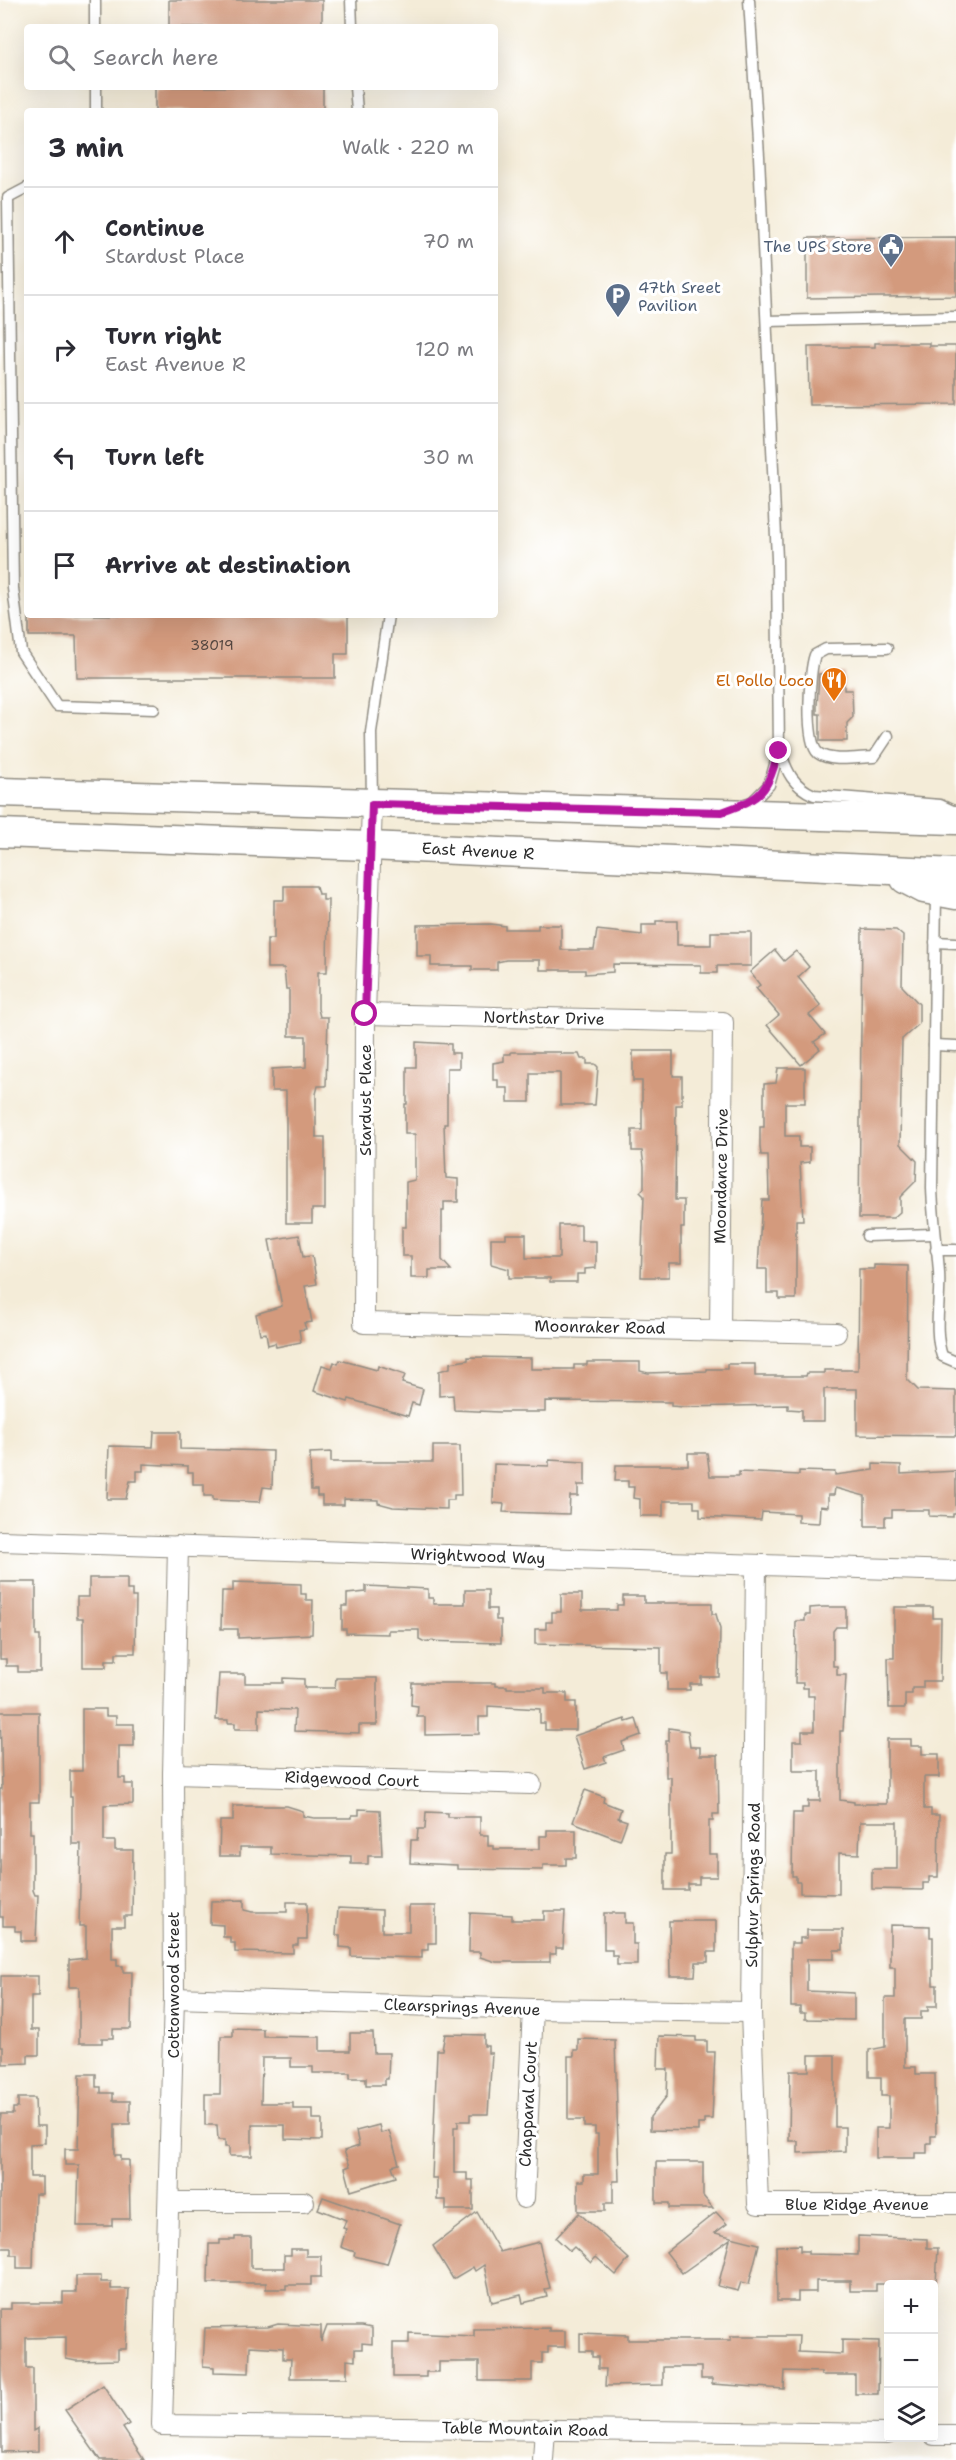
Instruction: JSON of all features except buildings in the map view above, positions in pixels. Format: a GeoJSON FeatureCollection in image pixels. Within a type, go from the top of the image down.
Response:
{"type":"FeatureCollection","features":[{"type":"Feature","properties":{"kind":"main road"},"geometry":{"type":"LineString","coordinates":[[0,792],[956,820]]}},
{"type":"Feature","properties":{"kind":"main road","name":"East Avenue R"},"geometry":{"type":"LineString","coordinates":[[0,833],[370,846],[887,870],[946,883]]}},
{"type":"Feature","properties":{"kind":"street","name":"Stardust Place"},"geometry":{"type":"LineString","coordinates":[[364,1323],[365,1014],[372,804]]}},
{"type":"Feature","properties":{"kind":"street","name":"Northstar Drive"},"geometry":{"type":"LineString","coordinates":[[365,1014],[723,1023]]}},
{"type":"Feature","properties":{"kind":"street","name":"Moondance Drive"},"geometry":{"type":"LineString","coordinates":[[720,1329],[723,1023]]}},
{"type":"Feature","properties":{"kind":"street","name":"Moonraker Road"},"geometry":{"type":"LineString","coordinates":[[364,1323],[836,1333]]}},
{"type":"Feature","properties":{"kind":"street","name":"Wrightwood Way"},"geometry":{"type":"LineString","coordinates":[[0,1541],[178,1545],[756,1566],[956,1570]]}},
{"type":"Feature","properties":{"kind":"street","name":"Cottonwood Street"},"geometry":{"type":"LineString","coordinates":[[162,2425],[174,1998],[173,1774],[178,1545]]}},
{"type":"Feature","properties":{"kind":"street","name":"Sulphur Springs Road"},"geometry":{"type":"LineString","coordinates":[[756,1566],[751,2012],[758,2204]]}},
{"type":"Feature","properties":{"kind":"street","name":"Ridgewood Court"},"geometry":{"type":"LineString","coordinates":[[173,1774],[531,1784]]}},
{"type":"Feature","properties":{"kind":"street","name":"Clearsprings Avenue"},"geometry":{"type":"LineString","coordinates":[[174,1998],[533,2009],[751,2012]]}},
{"type":"Feature","properties":{"kind":"street","name":"Chapparal Court"},"geometry":{"type":"LineString","coordinates":[[524,2198],[533,2009]]}},
{"type":"Feature","properties":{"kind":"street"},"geometry":{"type":"LineString","coordinates":[[169,2202],[304,2202]]}},
{"type":"Feature","properties":{"kind":"street","name":"Blue Ridge Avenue"},"geometry":{"type":"LineString","coordinates":[[758,2204],[956,2204]]}},
{"type":"Feature","properties":{"kind":"street","name":"Table Mountain Road"},"geometry":{"type":"LineString","coordinates":[[162,2425],[884,2434]]}},
{"type":"Feature","properties":{"kind":"street"},"geometry":{"type":"LineString","coordinates":[[543,2460],[545,2429]]}},
{"type":"Feature","properties":{"kind":"street"},"geometry":{"type":"LineString","coordinates":[[938,2435],[956,2435]]}},
{"type":"Feature","properties":{"kind":"lane"},"geometry":{"type":"LineString","coordinates":[[95,0],[95,24]]}},
{"type":"Feature","properties":{"kind":"lane"},"geometry":{"type":"LineString","coordinates":[[351,0],[352,24]]}},
{"type":"Feature","properties":{"kind":"lane"},"geometry":{"type":"LineString","coordinates":[[722,812],[752,802],[769,785],[779,751],[777,559],[767,321],[749,0]]}},
{"type":"Feature","properties":{"kind":"lane"},"geometry":{"type":"LineString","coordinates":[[96,90],[96,108]]}},
{"type":"Feature","properties":{"kind":"lane"},"geometry":{"type":"LineString","coordinates":[[355,90],[357,108]]}},
{"type":"Feature","properties":{"kind":"lane"},"geometry":{"type":"LineString","coordinates":[[24,190],[8,198],[13,588],[21,652],[57,706],[154,709]]}},
{"type":"Feature","properties":{"kind":"lane"},"geometry":{"type":"LineString","coordinates":[[767,321],[956,317]]}},
{"type":"Feature","properties":{"kind":"lane"},"geometry":{"type":"LineString","coordinates":[[372,804],[371,732],[387,618]]}},
{"type":"Feature","properties":{"kind":"lane"},"geometry":{"type":"LineString","coordinates":[[887,648],[826,649],[815,655],[810,668],[811,740],[818,752],[823,755],[853,758],[874,757],[888,736]]}},
{"type":"Feature","properties":{"kind":"lane"},"geometry":{"type":"LineString","coordinates":[[779,751],[786,770],[798,788],[814,795],[940,805],[956,812]]}},
{"type":"Feature","properties":{"kind":"lane"},"geometry":{"type":"LineString","coordinates":[[946,883],[935,942],[934,1234],[939,1288],[938,1342],[942,1356],[956,1362]]}},
{"type":"Feature","properties":{"kind":"lane"},"geometry":{"type":"LineString","coordinates":[[935,942],[956,943]]}},
{"type":"Feature","properties":{"kind":"lane"},"geometry":{"type":"LineString","coordinates":[[934,1045],[956,1046]]}},
{"type":"Feature","properties":{"kind":"lane"},"geometry":{"type":"LineString","coordinates":[[867,1236],[934,1234]]}},
{"type":"Feature","properties":{"kind":"lane"},"geometry":{"type":"LineString","coordinates":[[936,1250],[956,1250]]}},
{"type":"Feature","properties":{"kind":"place","name":"The UPS Store"},"geometry":{"type":"Point","coordinates":[891,269]}},
{"type":"Feature","properties":{"kind":"place","name":"47th Sreet Pavilion"},"geometry":{"type":"Point","coordinates":[618,319]}},
{"type":"Feature","properties":{"kind":"place","name":"El Pollo Loco"},"geometry":{"type":"Point","coordinates":[834,703]}},
{"type":"Feature","properties":{"kind":"route"},"geometry":{"type":"LineString","coordinates":[[365,1014],[372,804],[722,812],[752,802],[769,785],[779,751]]}}]}
